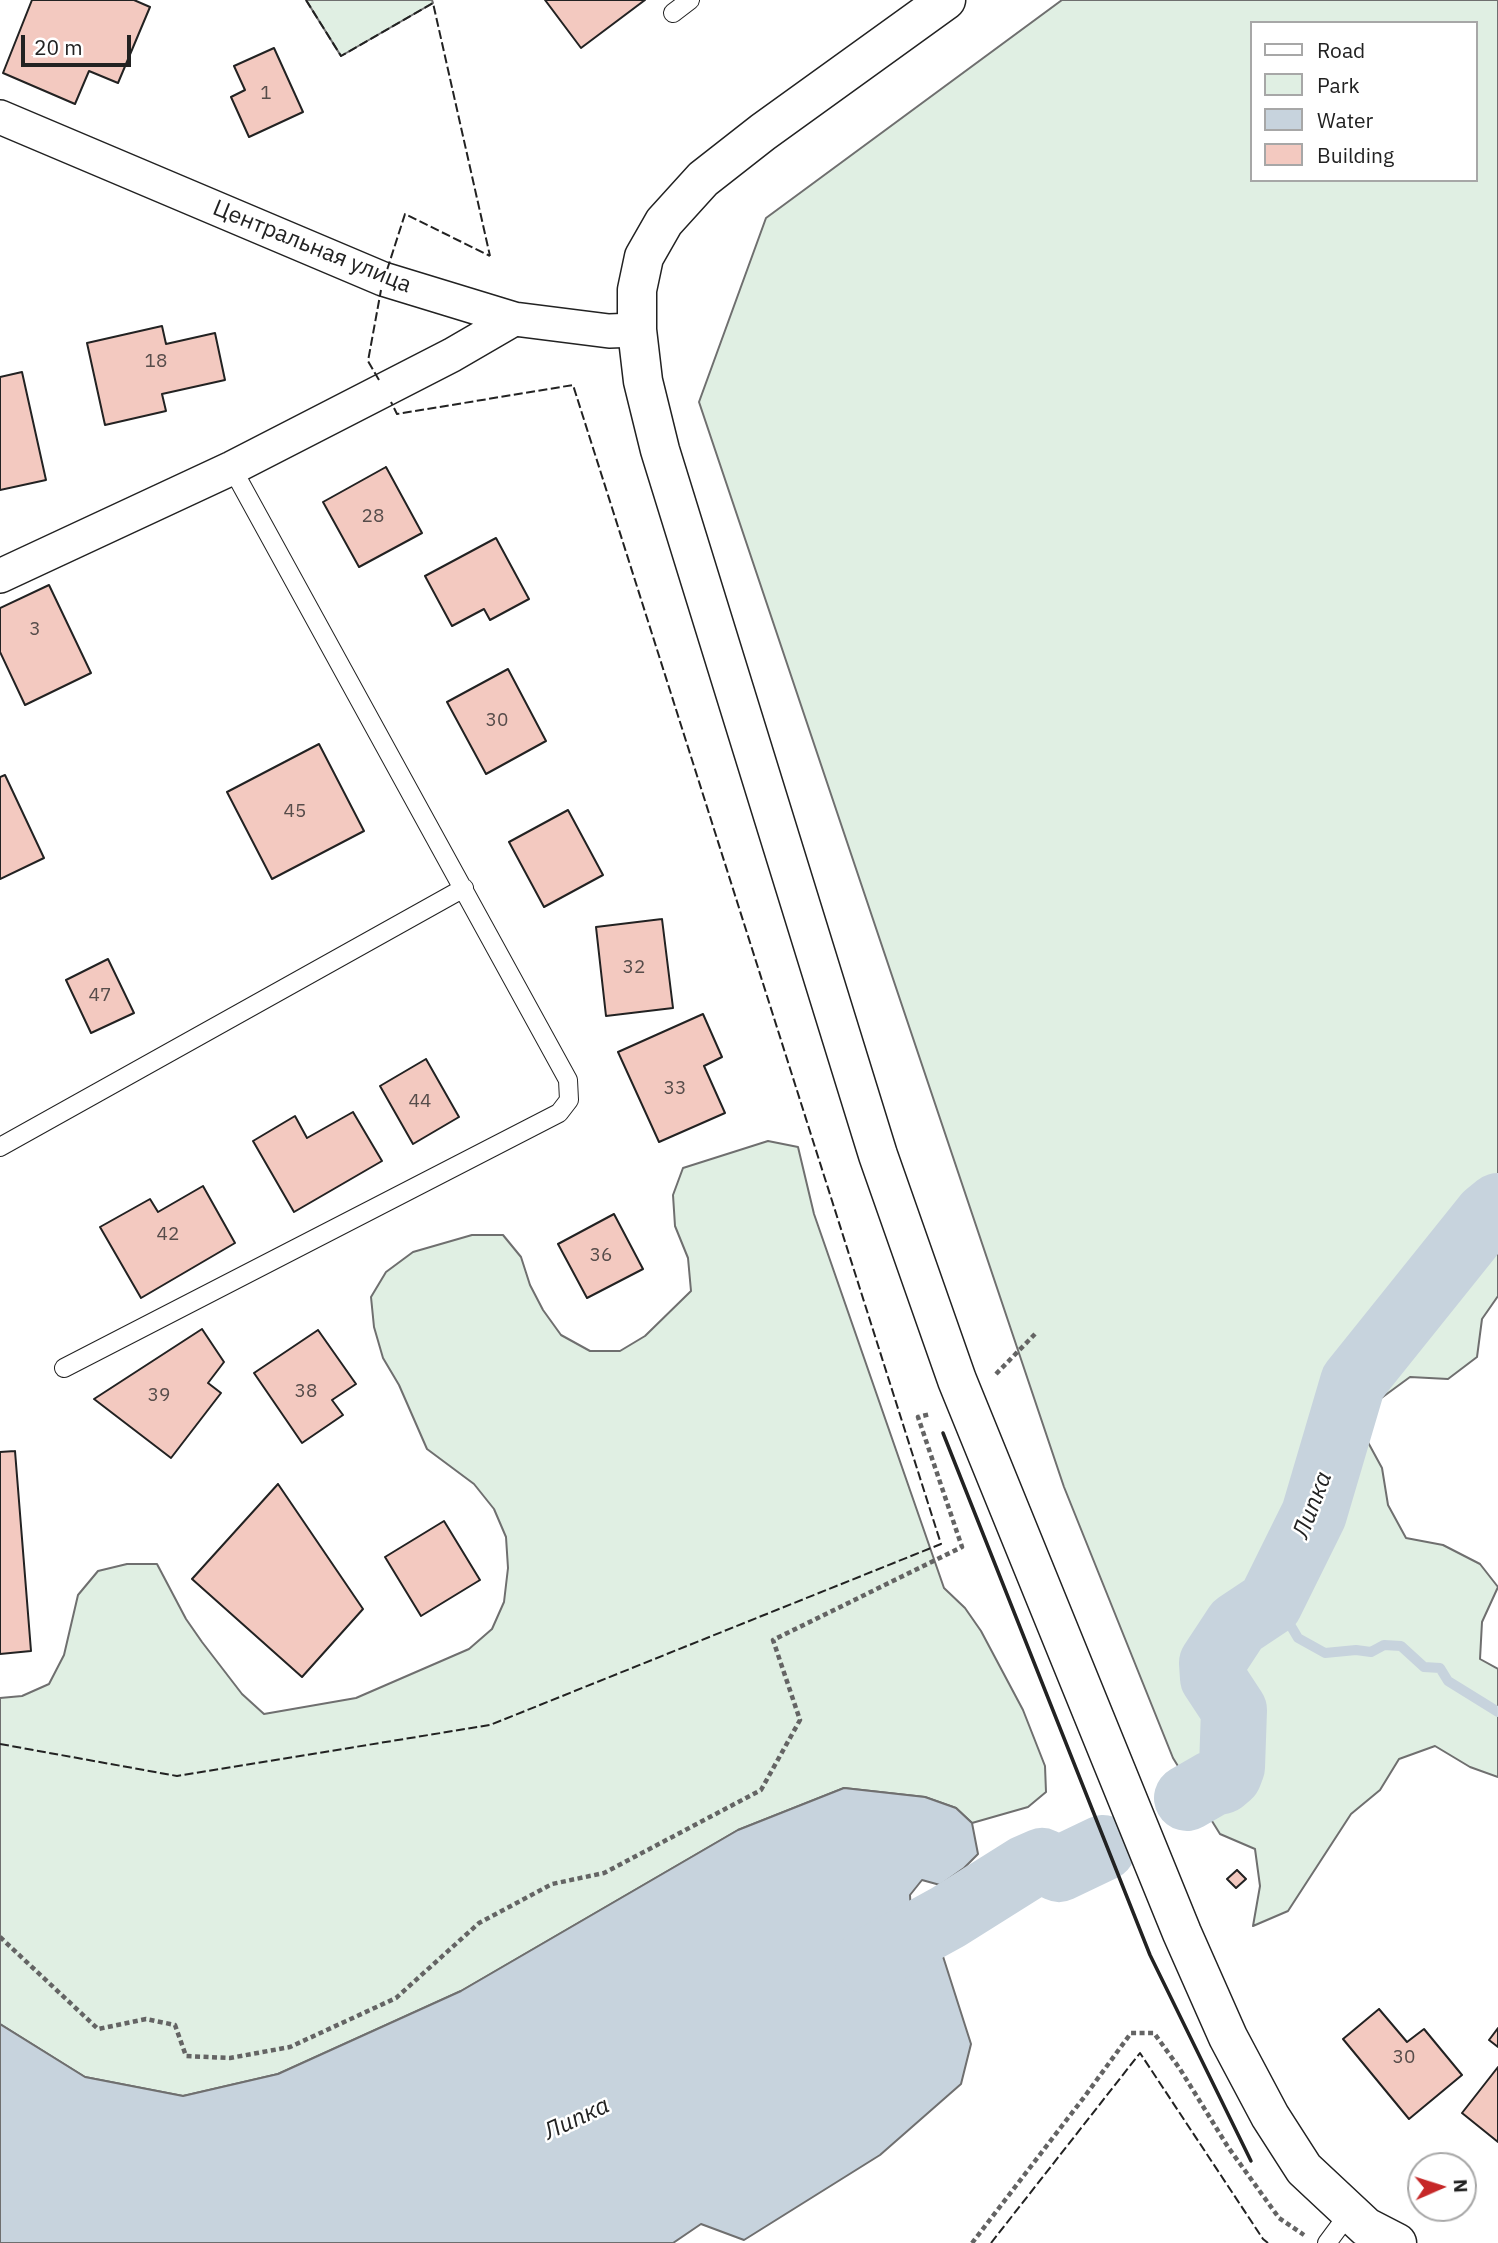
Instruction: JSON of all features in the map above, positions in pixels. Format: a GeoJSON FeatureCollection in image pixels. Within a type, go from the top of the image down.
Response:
{"type":"FeatureCollection","features":[{"type":"Feature","properties":{"kind":"street"},"geometry":{"type":"LineString","coordinates":[[946,0],[763,132],[703,179],[664,222],[644,257],[637,290],[637,330],[643,381],[660,450],[878,1155],[967,1403],[1182,1933],[1228,2037],[1270,2116],[1304,2169],[1366,2227],[1397,2243]]}},
{"type":"Feature","properties":{"kind":"street","name":"Центральная улица"},"geometry":{"type":"LineString","coordinates":[[0,117],[383,279],[514,319],[609,331],[637,330]]}},
{"type":"Feature","properties":{"kind":"street"},"geometry":{"type":"LineString","coordinates":[[0,576],[232,468],[452,355],[514,319]]}},
{"type":"Feature","properties":{"kind":"lane"},"geometry":{"type":"LineString","coordinates":[[673,13],[690,0]]}},
{"type":"Feature","properties":{"kind":"lane"},"geometry":{"type":"LineString","coordinates":[[64,1368],[559,1113],[569,1100],[568,1080],[232,468]]}},
{"type":"Feature","properties":{"kind":"lane"},"geometry":{"type":"LineString","coordinates":[[0,1146],[464,888]]}},
{"type":"Feature","properties":{"kind":"lane"},"geometry":{"type":"LineString","coordinates":[[1327,2243],[1350,2212]]}},
{"type":"Feature","properties":{"kind":"path"},"geometry":{"type":"LineString","coordinates":[[0,1937],[98,2029],[146,2020],[175,2025],[186,2056],[230,2058],[290,2047],[396,1998],[479,1923],[552,1884],[604,1873],[761,1790],[800,1720],[773,1640],[962,1547],[918,1417],[967,1403],[1035,1334]]}},
{"type":"Feature","properties":{"kind":"path"},"geometry":{"type":"LineString","coordinates":[[972,2243],[1131,2033],[1154,2033],[1180,2069],[1227,2147],[1279,2218],[1307,2237]]}},
{"type":"Feature","properties":{"kind":"green space"},"geometry":{"type":"Polygon","coordinates":[[[306,0],[432,0],[433,3],[341,56],[306,0]]]}},
{"type":"Feature","properties":{"kind":"green space"},"geometry":{"type":"Polygon","coordinates":[[[1062,0],[1498,0],[1498,1296],[1482,1319],[1477,1357],[1448,1379],[1410,1377],[1380,1399],[1364,1435],[1382,1468],[1388,1505],[1406,1538],[1443,1545],[1480,1564],[1498,1587],[1482,1622],[1480,1659],[1498,1669],[1498,1777],[1470,1767],[1435,1746],[1399,1759],[1380,1790],[1351,1814],[1288,1911],[1253,1926],[1260,1886],[1255,1849],[1220,1834],[1173,1758],[1064,1487],[699,402],[766,218],[1062,0]]]}},
{"type":"Feature","properties":{"kind":"green space"},"geometry":{"type":"Polygon","coordinates":[[[768,1141],[798,1147],[814,1214],[944,1588],[965,1608],[981,1631],[1023,1710],[1045,1766],[1046,1792],[1028,1807],[972,1823],[956,1808],[925,1797],[844,1788],[738,1830],[461,1991],[278,2074],[183,2096],[85,2077],[0,2024],[0,1698],[22,1696],[49,1684],[64,1655],[78,1595],[98,1571],[127,1564],[157,1564],[186,1619],[202,1642],[242,1694],[264,1714],[356,1698],[469,1649],[492,1629],[504,1602],[508,1568],[506,1537],[494,1509],[474,1484],[427,1449],[399,1385],[383,1358],[374,1327],[371,1297],[386,1272],[413,1252],[472,1235],[503,1235],[521,1257],[530,1285],[543,1310],[561,1335],[590,1351],[620,1351],[645,1336],[691,1291],[688,1258],[675,1226],[673,1195],[683,1168],[768,1141]]]}},
{"type":"Feature","properties":{"kind":"water"},"geometry":{"type":"Polygon","coordinates":[[[844,1788],[925,1797],[956,1808],[972,1823],[978,1854],[940,1885],[922,1880],[910,1895],[911,1915],[939,1910],[948,1917],[948,1934],[940,1947],[971,2044],[961,2084],[880,2155],[744,2240],[701,2224],[673,2243],[0,2243],[0,2024],[85,2077],[183,2096],[278,2074],[461,1991],[738,1830],[844,1788]]]}},
{"type":"Feature","properties":{"kind":"building"},"geometry":{"type":"Polygon","coordinates":[[[32,0],[134,0],[150,7],[118,83],[89,71],[75,104],[3,73],[32,0]]]}},
{"type":"Feature","properties":{"kind":"building"},"geometry":{"type":"Polygon","coordinates":[[[545,0],[645,0],[581,48],[545,0]]]}},
{"type":"Feature","properties":{"kind":"building"},"geometry":{"type":"Polygon","coordinates":[[[274,48],[303,112],[249,137],[231,97],[245,90],[234,66],[274,48]]]}},
{"type":"Feature","properties":{"kind":"building"},"geometry":{"type":"Polygon","coordinates":[[[162,326],[166,344],[215,333],[225,380],[162,394],[166,411],[105,425],[87,343],[162,326]]]}},
{"type":"Feature","properties":{"kind":"building"},"geometry":{"type":"Polygon","coordinates":[[[22,372],[46,480],[0,490],[0,377],[22,372]]]}},
{"type":"Feature","properties":{"kind":"building"},"geometry":{"type":"Polygon","coordinates":[[[386,467],[422,533],[359,567],[323,502],[386,467]]]}},
{"type":"Feature","properties":{"kind":"building"},"geometry":{"type":"Polygon","coordinates":[[[496,538],[529,599],[490,620],[484,609],[452,626],[425,576],[496,538]]]}},
{"type":"Feature","properties":{"kind":"building"},"geometry":{"type":"Polygon","coordinates":[[[49,585],[91,673],[25,705],[0,652],[0,608],[49,585]]]}},
{"type":"Feature","properties":{"kind":"building"},"geometry":{"type":"Polygon","coordinates":[[[508,669],[546,741],[486,774],[447,702],[508,669]]]}},
{"type":"Feature","properties":{"kind":"building"},"geometry":{"type":"Polygon","coordinates":[[[319,744],[364,831],[272,879],[227,792],[319,744]]]}},
{"type":"Feature","properties":{"kind":"building"},"geometry":{"type":"Polygon","coordinates":[[[5,775],[44,858],[0,879],[0,777],[5,775]]]}},
{"type":"Feature","properties":{"kind":"building"},"geometry":{"type":"Polygon","coordinates":[[[568,810],[603,875],[544,907],[509,842],[568,810]]]}},
{"type":"Feature","properties":{"kind":"building"},"geometry":{"type":"Polygon","coordinates":[[[662,919],[673,1008],[606,1016],[596,927],[662,919]]]}},
{"type":"Feature","properties":{"kind":"building"},"geometry":{"type":"Polygon","coordinates":[[[108,959],[134,1013],[91,1033],[66,980],[108,959]]]}},
{"type":"Feature","properties":{"kind":"building"},"geometry":{"type":"Polygon","coordinates":[[[703,1014],[722,1057],[704,1066],[725,1113],[659,1142],[618,1052],[703,1014]]]}},
{"type":"Feature","properties":{"kind":"building"},"geometry":{"type":"Polygon","coordinates":[[[426,1059],[459,1117],[413,1144],[380,1086],[426,1059]]]}},
{"type":"Feature","properties":{"kind":"building"},"geometry":{"type":"Polygon","coordinates":[[[353,1112],[382,1161],[294,1212],[253,1141],[295,1116],[307,1138],[353,1112]]]}},
{"type":"Feature","properties":{"kind":"building"},"geometry":{"type":"Polygon","coordinates":[[[203,1186],[235,1243],[141,1298],[100,1227],[150,1199],[158,1212],[203,1186]]]}},
{"type":"Feature","properties":{"kind":"building"},"geometry":{"type":"Polygon","coordinates":[[[614,1214],[643,1269],[587,1298],[558,1244],[614,1214]]]}},
{"type":"Feature","properties":{"kind":"building"},"geometry":{"type":"Polygon","coordinates":[[[202,1329],[224,1362],[208,1383],[221,1393],[171,1458],[94,1399],[202,1329]]]}},
{"type":"Feature","properties":{"kind":"building"},"geometry":{"type":"Polygon","coordinates":[[[318,1330],[356,1384],[332,1400],[343,1415],[302,1443],[254,1373],[318,1330]]]}},
{"type":"Feature","properties":{"kind":"building"},"geometry":{"type":"Polygon","coordinates":[[[15,1451],[31,1651],[0,1654],[0,1452],[15,1451]]]}},
{"type":"Feature","properties":{"kind":"building"},"geometry":{"type":"Polygon","coordinates":[[[278,1484],[363,1609],[302,1677],[192,1579],[278,1484]]]}},
{"type":"Feature","properties":{"kind":"building"},"geometry":{"type":"Polygon","coordinates":[[[444,1521],[480,1580],[421,1616],[385,1557],[444,1521]]]}},
{"type":"Feature","properties":{"kind":"building"},"geometry":{"type":"Polygon","coordinates":[[[1237,1870],[1246,1879],[1236,1888],[1227,1879],[1237,1870]]]}},
{"type":"Feature","properties":{"kind":"building"},"geometry":{"type":"Polygon","coordinates":[[[1379,2009],[1407,2042],[1424,2029],[1462,2075],[1409,2119],[1343,2039],[1379,2009]]]}},
{"type":"Feature","properties":{"kind":"building"},"geometry":{"type":"Polygon","coordinates":[[[1498,2028],[1498,2047],[1489,2040],[1498,2028]]]}},
{"type":"Feature","properties":{"kind":"building"},"geometry":{"type":"Polygon","coordinates":[[[1498,2067],[1498,2142],[1462,2113],[1498,2067]]]}},
{"type":"Feature","properties":{"kind":"waterway","name":"Липка"},"geometry":{"type":"LineString","coordinates":[[1187,1798],[1229,1775],[1232,1767],[1234,1710],[1213,1678],[1212,1663],[1237,1625],[1270,1603],[1314,1514],[1353,1382],[1487,1215],[1498,1206]]}},
{"type":"Feature","properties":{"kind":"waterway"},"geometry":{"type":"LineString","coordinates":[[1270,1603],[1282,1611],[1298,1638],[1325,1653],[1356,1650],[1371,1652],[1384,1645],[1401,1646],[1424,1667],[1440,1668],[1448,1681],[1498,1712]]}},
{"type":"Feature","properties":{"kind":"waterway","name":"Липка"},"geometry":{"type":"LineString","coordinates":[[868,1961],[948,1917],[1026,1868],[1042,1861],[1059,1869],[1103,1848]]}},
{"type":"Feature","properties":{"kind":"fence"},"geometry":{"type":"LineString","coordinates":[[306,0],[341,56],[433,3],[490,256]]}},
{"type":"Feature","properties":{"kind":"fence"},"geometry":{"type":"LineString","coordinates":[[387,270],[405,214],[490,256]]}},
{"type":"Feature","properties":{"kind":"fence"},"geometry":{"type":"LineString","coordinates":[[379,380],[368,361],[381,290]]}},
{"type":"Feature","properties":{"kind":"fence"},"geometry":{"type":"LineString","coordinates":[[0,1744],[177,1776],[490,1725],[941,1544],[573,385],[397,414],[391,402]]}},
{"type":"Feature","properties":{"kind":"fence"},"geometry":{"type":"LineString","coordinates":[[991,2243],[1140,2053],[1268,2243]]}},
{"type":"Feature","properties":{"kind":"wall"},"geometry":{"type":"LineString","coordinates":[[943,1433],[1150,1955],[1251,2161]]}}]}
